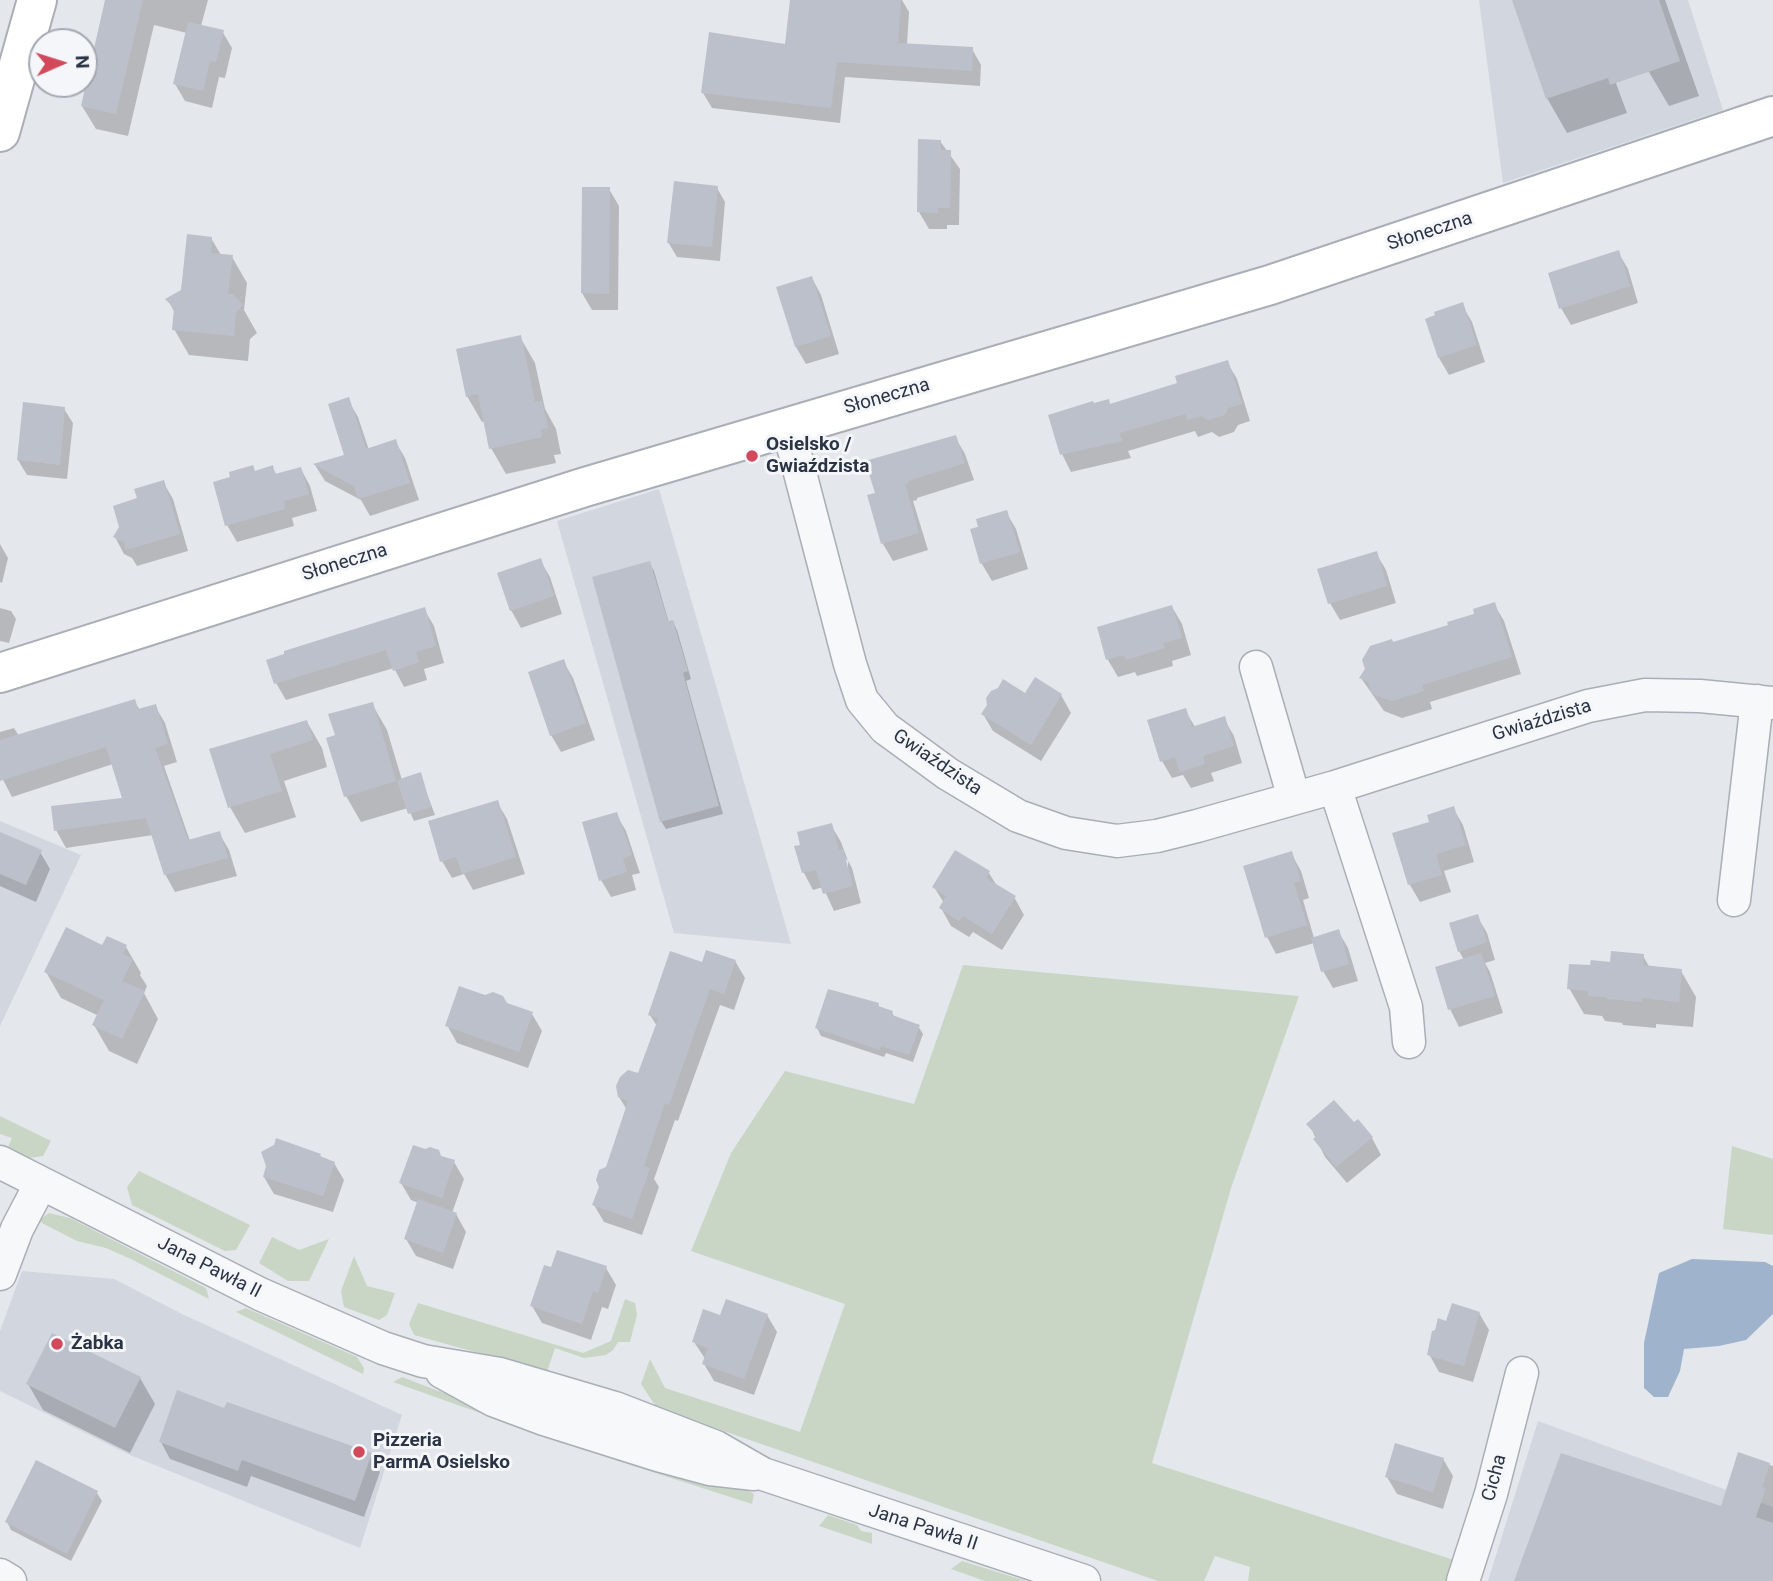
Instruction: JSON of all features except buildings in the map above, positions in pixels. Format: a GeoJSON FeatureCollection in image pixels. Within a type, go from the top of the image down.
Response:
{"type":"FeatureCollection","features":[{"type":"Feature","properties":{"kind":"street"},"geometry":{"type":"LineString","coordinates":[[0,132],[37,0]]}},
{"type":"Feature","properties":{"kind":"street","name":"Słoneczna"},"geometry":{"type":"LineString","coordinates":[[0,673],[585,487],[1270,285],[1773,116]]}},
{"type":"Feature","properties":{"kind":"street","name":"Gwiaździsta"},"geometry":{"type":"LineString","coordinates":[[788,427],[850,664],[862,700],[885,728],[915,752],[1018,816],[1066,833],[1117,841],[1170,833],[1335,787],[1588,706],[1646,695],[1700,696],[1765,702],[1734,901]]}},
{"type":"Feature","properties":{"kind":"street"},"geometry":{"type":"LineString","coordinates":[[1256,667],[1294,798]]}},
{"type":"Feature","properties":{"kind":"street"},"geometry":{"type":"LineString","coordinates":[[1335,787],[1406,1007],[1409,1042]]}},
{"type":"Feature","properties":{"kind":"street","name":"Jana Pawła II"},"geometry":{"type":"LineString","coordinates":[[0,1162],[310,1317],[383,1348],[423,1361],[493,1400],[658,1455],[710,1469],[763,1475],[1084,1581]]}},
{"type":"Feature","properties":{"kind":"street"},"geometry":{"type":"LineString","coordinates":[[0,1274],[17,1229],[41,1183]]}},
{"type":"Feature","properties":{"kind":"street","name":"Cicha"},"geometry":{"type":"LineString","coordinates":[[1464,1581],[1491,1494],[1522,1373]]}},
{"type":"Feature","properties":{"kind":"street"},"geometry":{"type":"LineString","coordinates":[[0,1575],[10,1581]]}},
{"type":"Feature","properties":{"kind":"shaded area"},"geometry":{"type":"Polygon","coordinates":[[[1479,0],[1688,0],[1723,110],[1503,183],[1479,0]]]}},
{"type":"Feature","properties":{"kind":"shaded area"},"geometry":{"type":"Polygon","coordinates":[[[659,489],[791,944],[674,933],[557,521],[659,489]]]}},
{"type":"Feature","properties":{"kind":"shaded area"},"geometry":{"type":"Polygon","coordinates":[[[0,821],[81,855],[0,1026],[0,821]]]}},
{"type":"Feature","properties":{"kind":"shaded area"},"geometry":{"type":"Polygon","coordinates":[[[22,1271],[114,1279],[184,1315],[402,1415],[360,1548],[130,1455],[0,1391],[0,1331],[22,1271]]]}},
{"type":"Feature","properties":{"kind":"shaded area"},"geometry":{"type":"Polygon","coordinates":[[[1538,1421],[1773,1507],[1773,1581],[1488,1581],[1538,1421]]]}},
{"type":"Feature","properties":{"kind":"green space"},"geometry":{"type":"Polygon","coordinates":[[[963,965],[1299,996],[1231,1188],[1152,1463],[1454,1560],[1449,1581],[1248,1581],[1250,1567],[1215,1556],[1204,1581],[1158,1581],[657,1408],[641,1384],[650,1359],[665,1388],[800,1432],[845,1304],[691,1251],[731,1153],[785,1071],[914,1104],[963,965]]]}},
{"type":"Feature","properties":{"kind":"green space"},"geometry":{"type":"Polygon","coordinates":[[[0,1116],[51,1141],[43,1156],[29,1158],[8,1147],[12,1138],[0,1134],[0,1116]]]}},
{"type":"Feature","properties":{"kind":"green space"},"geometry":{"type":"Polygon","coordinates":[[[1732,1146],[1773,1159],[1773,1235],[1723,1229],[1732,1146]]]}},
{"type":"Feature","properties":{"kind":"green space"},"geometry":{"type":"Polygon","coordinates":[[[139,1171],[250,1225],[236,1250],[225,1251],[132,1205],[127,1187],[139,1171]]]}},
{"type":"Feature","properties":{"kind":"green space"},"geometry":{"type":"Polygon","coordinates":[[[49,1213],[70,1218],[206,1288],[209,1299],[131,1259],[106,1248],[77,1241],[38,1221],[49,1213]]]}},
{"type":"Feature","properties":{"kind":"green space"},"geometry":{"type":"Polygon","coordinates":[[[272,1237],[299,1250],[329,1239],[309,1281],[288,1281],[259,1263],[272,1237]]]}},
{"type":"Feature","properties":{"kind":"green space"},"geometry":{"type":"Polygon","coordinates":[[[354,1256],[367,1286],[395,1293],[387,1315],[379,1320],[344,1307],[341,1291],[354,1256]]]}},
{"type":"Feature","properties":{"kind":"green space"},"geometry":{"type":"Polygon","coordinates":[[[625,1299],[635,1303],[637,1315],[630,1342],[618,1342],[606,1355],[584,1358],[555,1348],[547,1372],[414,1335],[409,1324],[418,1303],[583,1353],[611,1341],[625,1299]]]}},
{"type":"Feature","properties":{"kind":"green space"},"geometry":{"type":"Polygon","coordinates":[[[246,1308],[357,1357],[364,1368],[363,1374],[236,1312],[246,1308]]]}},
{"type":"Feature","properties":{"kind":"green space"},"geometry":{"type":"Polygon","coordinates":[[[402,1377],[533,1427],[531,1431],[393,1382],[402,1377]]]}},
{"type":"Feature","properties":{"kind":"green space"},"geometry":{"type":"Polygon","coordinates":[[[552,1432],[741,1487],[754,1494],[752,1504],[550,1439],[552,1432]]]}},
{"type":"Feature","properties":{"kind":"green space"},"geometry":{"type":"Polygon","coordinates":[[[828,1515],[857,1525],[861,1531],[872,1533],[872,1544],[819,1526],[828,1515]]]}},
{"type":"Feature","properties":{"kind":"green space"},"geometry":{"type":"Polygon","coordinates":[[[962,1561],[1026,1581],[985,1581],[951,1569],[962,1561]]]}},
{"type":"Feature","properties":{"kind":"water"},"geometry":{"type":"Polygon","coordinates":[[[1692,1259],[1765,1262],[1773,1266],[1773,1314],[1746,1340],[1684,1349],[1680,1371],[1668,1397],[1654,1397],[1644,1388],[1644,1343],[1659,1273],[1692,1259]]]}},
{"type":"Feature","properties":{"kind":"place","name":"Osielsko / Gwiaździsta"},"geometry":{"type":"Point","coordinates":[752,456]}},
{"type":"Feature","properties":{"kind":"place","name":"Żabka"},"geometry":{"type":"Point","coordinates":[57,1344]}},
{"type":"Feature","properties":{"kind":"place","name":"Pizzeria ParmA Osielsko"},"geometry":{"type":"Point","coordinates":[359,1452]}}]}
